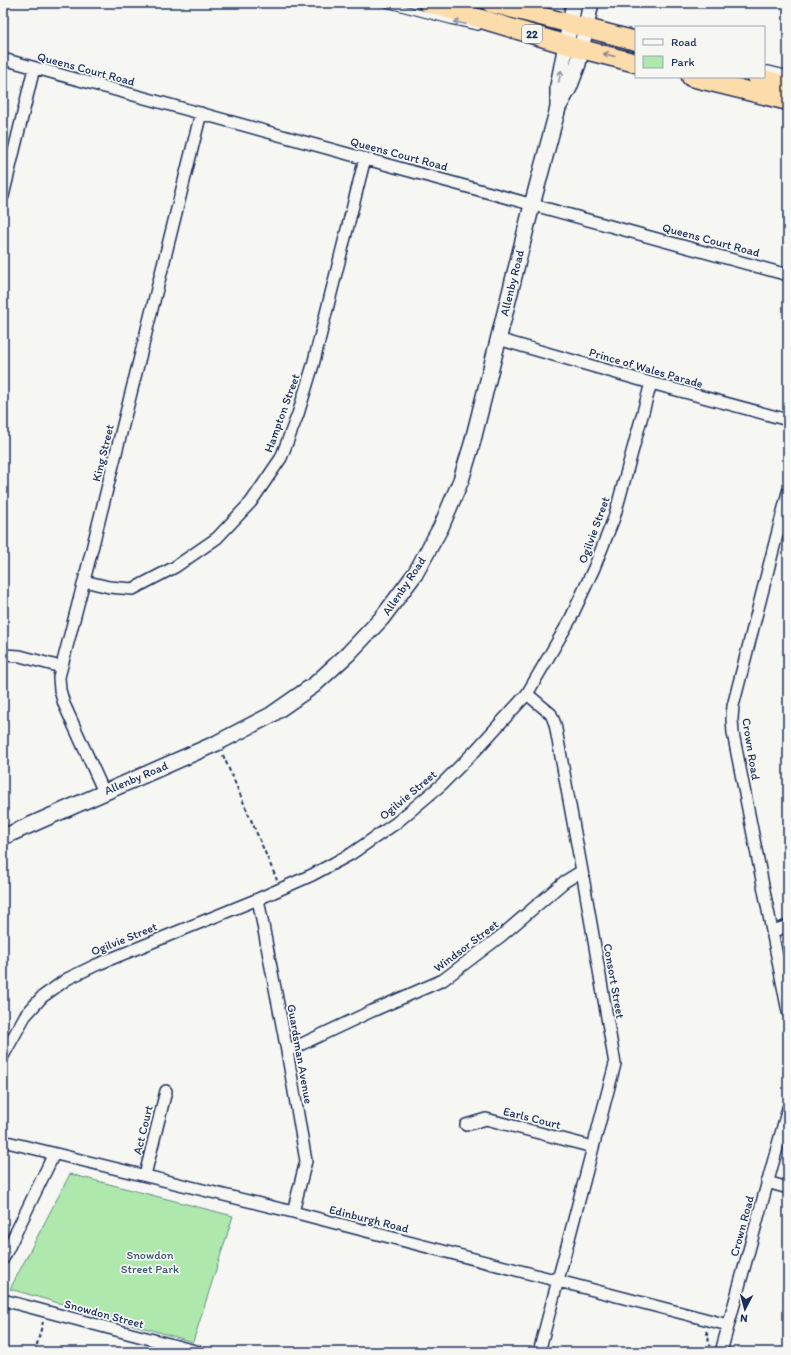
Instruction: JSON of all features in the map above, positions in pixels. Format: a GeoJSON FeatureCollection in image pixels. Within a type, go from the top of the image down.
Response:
{"type":"FeatureCollection","features":[{"type":"Feature","properties":{"kind":"highway","name":"22"},"geometry":{"type":"LineString","coordinates":[[428,3],[635,63]]}},
{"type":"Feature","properties":{"kind":"highway","name":"22"},"geometry":{"type":"LineString","coordinates":[[491,3],[635,41]]}},
{"type":"Feature","properties":{"kind":"highway"},"geometry":{"type":"LineString","coordinates":[[694,78],[781,101]]}},
{"type":"Feature","properties":{"kind":"highway"},"geometry":{"type":"LineString","coordinates":[[760,78],[788,86]]}},
{"type":"Feature","properties":{"kind":"main road"},"geometry":{"type":"LineString","coordinates":[[574,3],[578,25]]}},
{"type":"Feature","properties":{"kind":"main road"},"geometry":{"type":"LineString","coordinates":[[578,25],[591,3]]}},
{"type":"Feature","properties":{"kind":"main road","name":"Allenby Road"},"geometry":{"type":"LineString","coordinates":[[3,837],[217,743],[271,715],[314,685],[348,654],[382,618],[415,574],[440,527],[461,480],[472,444],[558,108],[558,86],[574,46],[578,25]]}},
{"type":"Feature","properties":{"kind":"street","name":"Queens Court Road"},"geometry":{"type":"LineString","coordinates":[[3,59],[788,275]]}},
{"type":"Feature","properties":{"kind":"street"},"geometry":{"type":"LineString","coordinates":[[3,196],[34,68]]}},
{"type":"Feature","properties":{"kind":"street","name":"King Street"},"geometry":{"type":"LineString","coordinates":[[104,792],[64,704],[60,690],[59,677],[201,113]]}},
{"type":"Feature","properties":{"kind":"street","name":"Hampton Street"},"geometry":{"type":"LineString","coordinates":[[84,581],[109,587],[133,588],[175,567],[216,538],[251,502],[281,458],[298,414],[312,365],[365,158]]}},
{"type":"Feature","properties":{"kind":"street","name":"Prince of Wales Parade"},"geometry":{"type":"LineString","coordinates":[[498,339],[651,383],[788,420]]}},
{"type":"Feature","properties":{"kind":"street","name":"Ogilvie Street"},"geometry":{"type":"LineString","coordinates":[[3,1056],[25,1016],[42,996],[68,979],[96,965],[258,899],[312,875],[351,854],[396,824],[442,785],[476,750],[527,694],[570,620],[594,568],[614,518],[651,383]]}},
{"type":"Feature","properties":{"kind":"street","name":"Crown Road"},"geometry":{"type":"LineString","coordinates":[[788,492],[733,706],[732,719],[733,733],[788,1012]]}},
{"type":"Feature","properties":{"kind":"street"},"geometry":{"type":"LineString","coordinates":[[3,655],[20,656],[61,666]]}},
{"type":"Feature","properties":{"kind":"street","name":"Consort Street"},"geometry":{"type":"LineString","coordinates":[[527,694],[551,714],[555,724],[615,1064],[558,1281]]}},
{"type":"Feature","properties":{"kind":"street","name":"Windsor Street"},"geometry":{"type":"LineString","coordinates":[[287,1051],[443,980],[501,936],[564,882],[582,871]]}},
{"type":"Feature","properties":{"kind":"street","name":"Guardsman Avenue"},"geometry":{"type":"LineString","coordinates":[[258,899],[306,1161],[293,1212]]}},
{"type":"Feature","properties":{"kind":"street"},"geometry":{"type":"LineString","coordinates":[[773,931],[788,926]]}},
{"type":"Feature","properties":{"kind":"street","name":"Act Court"},"geometry":{"type":"LineString","coordinates":[[144,1175],[166,1092]]}},
{"type":"Feature","properties":{"kind":"street","name":"Crown Road"},"geometry":{"type":"LineString","coordinates":[[721,1352],[788,1108]]}},
{"type":"Feature","properties":{"kind":"street","name":"Earls Court"},"geometry":{"type":"LineString","coordinates":[[466,1125],[486,1119],[593,1147]]}},
{"type":"Feature","properties":{"kind":"street","name":"Edinburgh Road"},"geometry":{"type":"LineString","coordinates":[[3,1141],[293,1212],[728,1325]]}},
{"type":"Feature","properties":{"kind":"street"},"geometry":{"type":"LineString","coordinates":[[3,1259],[54,1154]]}},
{"type":"Feature","properties":{"kind":"street"},"geometry":{"type":"LineString","coordinates":[[767,1182],[788,1188]]}},
{"type":"Feature","properties":{"kind":"street"},"geometry":{"type":"LineString","coordinates":[[539,1352],[558,1281]]}},
{"type":"Feature","properties":{"kind":"street","name":"Snowdon Street"},"geometry":{"type":"LineString","coordinates":[[3,1300],[199,1352]]}},
{"type":"Feature","properties":{"kind":"lane"},"geometry":{"type":"LineString","coordinates":[[384,3],[467,25],[480,27],[499,24]]}},
{"type":"Feature","properties":{"kind":"lane"},"geometry":{"type":"LineString","coordinates":[[765,70],[768,69],[788,74]]}},
{"type":"Feature","properties":{"kind":"path"},"geometry":{"type":"LineString","coordinates":[[217,743],[280,888]]}},
{"type":"Feature","properties":{"kind":"path"},"geometry":{"type":"LineString","coordinates":[[35,1352],[46,1312]]}},
{"type":"Feature","properties":{"kind":"green space","name":"Snowdon Street Park"},"geometry":{"type":"Polygon","coordinates":[[[70,1174],[233,1216],[193,1342],[10,1289],[70,1174]]]}}]}
